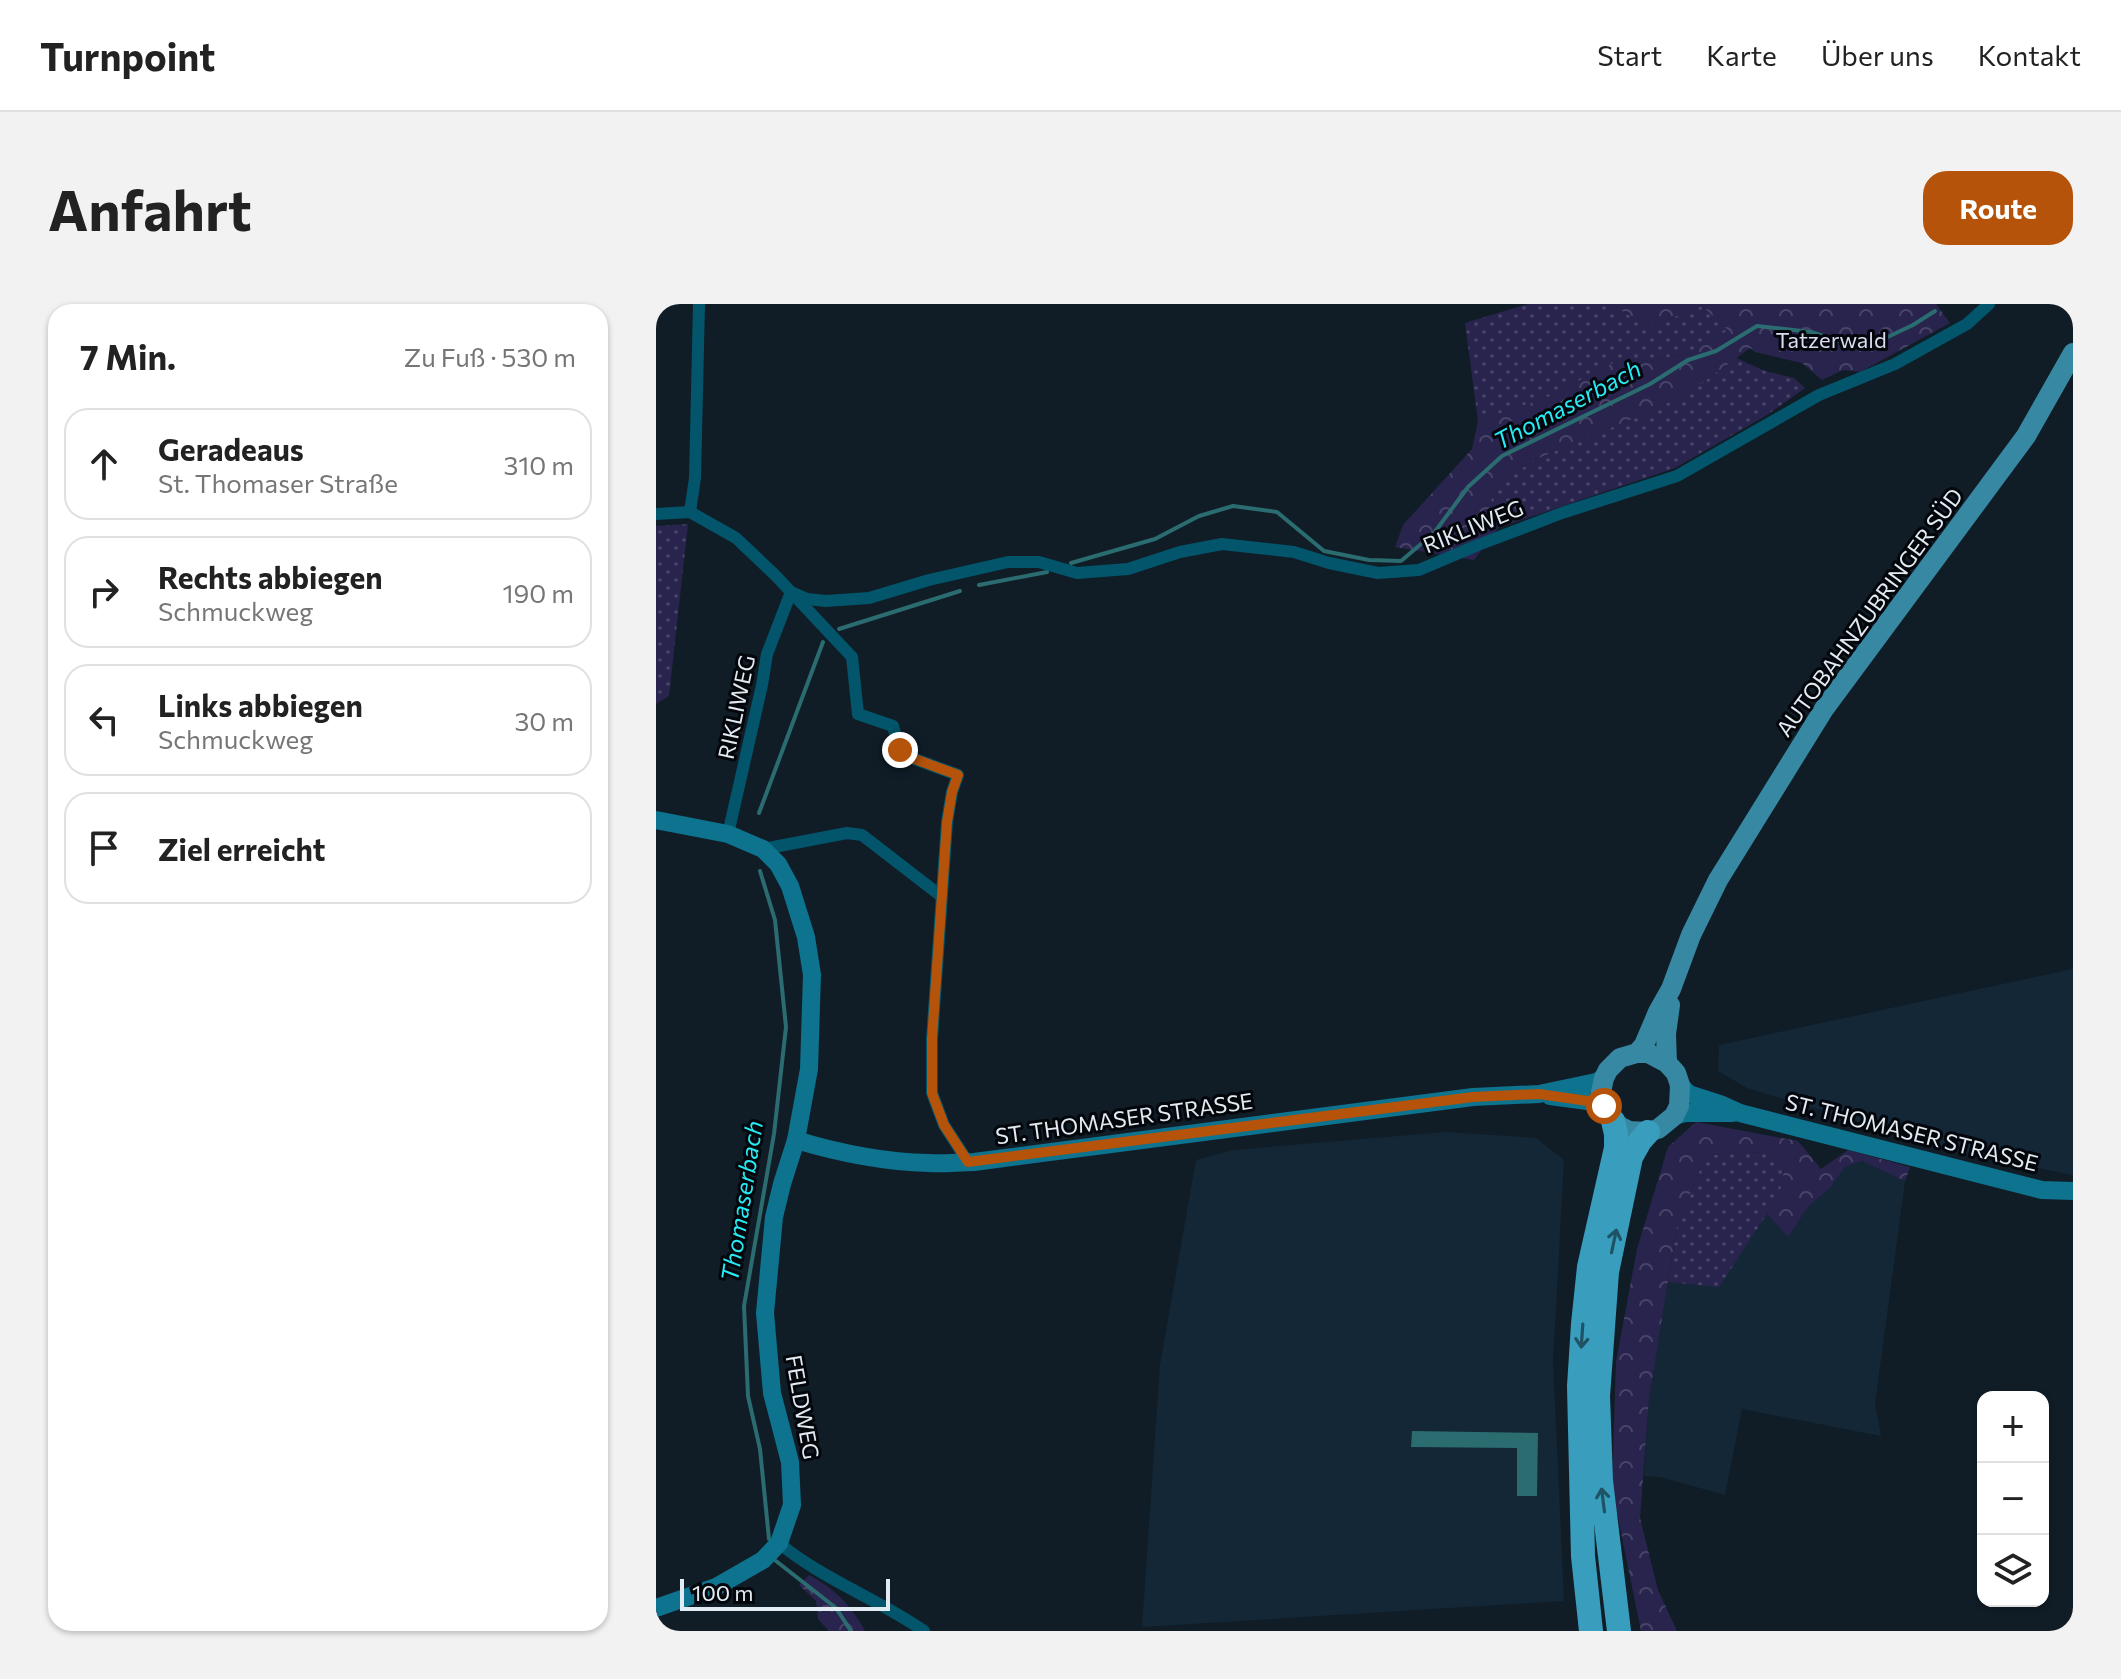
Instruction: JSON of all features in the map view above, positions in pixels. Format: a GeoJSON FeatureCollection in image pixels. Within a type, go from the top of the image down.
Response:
{"type":"FeatureCollection","features":[{"type":"Feature","properties":{"kind":"highway"},"geometry":{"type":"LineString","coordinates":[[1591,1631],[1583,1556],[1579,1386],[1589,1267],[1616,1148],[1616,1134],[1608,1114]]}},
{"type":"Feature","properties":{"kind":"highway"},"geometry":{"type":"LineString","coordinates":[[1619,1631],[1601,1481],[1600,1347],[1607,1272],[1631,1157],[1648,1132]]}},
{"type":"Feature","properties":{"kind":"highway"},"geometry":{"type":"LineString","coordinates":[[1581,1493],[1603,1631]]}},
{"type":"Feature","properties":{"kind":"highway"},"geometry":{"type":"LineString","coordinates":[[1613,1577],[1634,1631]]}},
{"type":"Feature","properties":{"kind":"main road","name":"AUTOBAHNZUBRINGER SÜD"},"geometry":{"type":"LineString","coordinates":[[1637,1053],[1644,1045],[1671,989],[1691,935],[1718,880],[1824,709],[2026,436],[2073,353]]}},
{"type":"Feature","properties":{"kind":"main road"},"geometry":{"type":"LineString","coordinates":[[656,820],[728,834],[763,849],[778,864],[790,886],[806,937],[812,975],[809,1069],[796,1140]]}},
{"type":"Feature","properties":{"kind":"main road","name":"AUTOBAHNZUBRINGER SÜD"},"geometry":{"type":"LineString","coordinates":[[1667,1063],[1666,1034],[1671,989]]}},
{"type":"Feature","properties":{"kind":"main road"},"geometry":{"type":"LineString","coordinates":[[1637,1053],[1648,1053],[1667,1063],[1676,1073],[1680,1085],[1679,1106],[1674,1116],[1658,1129],[1648,1132],[1629,1131],[1608,1114],[1601,1092],[1604,1078],[1613,1064],[1620,1058],[1637,1053]]}},
{"type":"Feature","properties":{"kind":"main road","name":"ST. THOMASER STRASSE"},"geometry":{"type":"LineString","coordinates":[[796,1140],[829,1150],[896,1161],[968,1162],[1473,1097],[1539,1094],[1604,1078]]}},
{"type":"Feature","properties":{"kind":"main road","name":"ST. THOMASER STRASSE"},"geometry":{"type":"LineString","coordinates":[[1680,1085],[1689,1094],[1740,1113],[2042,1190],[2073,1191]]}},
{"type":"Feature","properties":{"kind":"main road","name":"ST. THOMASER STRASSE"},"geometry":{"type":"LineString","coordinates":[[1539,1094],[1595,1102],[1608,1114]]}},
{"type":"Feature","properties":{"kind":"main road","name":"ST. THOMASER STRASSE"},"geometry":{"type":"LineString","coordinates":[[1674,1116],[1685,1113],[1740,1113]]}},
{"type":"Feature","properties":{"kind":"main road","name":"FELDWEG"},"geometry":{"type":"LineString","coordinates":[[779,1543],[792,1505],[790,1462],[772,1393],[765,1313],[774,1217],[796,1140]]}},
{"type":"Feature","properties":{"kind":"main road"},"geometry":{"type":"LineString","coordinates":[[656,1608],[716,1587],[737,1576],[763,1560],[779,1543]]}},
{"type":"Feature","properties":{"kind":"street"},"geometry":{"type":"LineString","coordinates":[[690,512],[695,478],[699,304]]}},
{"type":"Feature","properties":{"kind":"street","name":"RIKLIWEG"},"geometry":{"type":"LineString","coordinates":[[728,834],[767,654],[791,592],[807,599],[826,601],[869,598],[1008,562],[1039,562],[1077,573],[1128,569],[1180,552],[1222,544],[1294,552],[1378,573],[1419,570],[1562,513],[1677,476],[1819,395],[1895,364],[1967,324],[1989,304]]}},
{"type":"Feature","properties":{"kind":"street"},"geometry":{"type":"LineString","coordinates":[[656,514],[690,512],[736,538],[852,657],[858,714],[893,726],[900,750],[912,758],[958,775],[947,822],[932,1039],[932,1093],[944,1125],[968,1162]]}},
{"type":"Feature","properties":{"kind":"street"},"geometry":{"type":"LineString","coordinates":[[763,849],[847,833],[862,835],[941,896]]}},
{"type":"Feature","properties":{"kind":"street"},"geometry":{"type":"LineString","coordinates":[[779,1543],[796,1557],[900,1614],[924,1631]]}},
{"type":"Feature","properties":{"kind":"shaded area"},"geometry":{"type":"Polygon","coordinates":[[[2073,969],[2073,1175],[1963,1153],[1747,1088],[1718,1071],[1719,1045],[2073,969]]]}},
{"type":"Feature","properties":{"kind":"shaded area"},"geometry":{"type":"Polygon","coordinates":[[[1446,1132],[1536,1138],[1564,1160],[1553,1361],[1564,1601],[1142,1627],[1160,1365],[1196,1160],[1233,1150],[1446,1132]]]}},
{"type":"Feature","properties":{"kind":"shaded area"},"geometry":{"type":"Polygon","coordinates":[[[1862,1161],[1905,1181],[1875,1404],[1881,1436],[1742,1409],[1725,1495],[1660,1477],[1644,1476],[1649,1399],[1668,1282],[1719,1286],[1767,1214],[1788,1237],[1808,1207],[1830,1188],[1845,1167],[1862,1161]]]}},
{"type":"Feature","properties":{"kind":"shaded area"},"geometry":{"type":"Polygon","coordinates":[[[1412,1431],[1538,1433],[1537,1496],[1517,1496],[1517,1448],[1411,1447],[1412,1431]]]}},
{"type":"Feature","properties":{"kind":"green space"},"geometry":{"type":"Polygon","coordinates":[[[1528,304],[1611,304],[1648,327],[1702,306],[1729,330],[1691,353],[1649,361],[1623,358],[1548,397],[1478,421],[1465,323],[1528,304]]]}},
{"type":"Feature","properties":{"kind":"green space","name":"Tatzerwald"},"geometry":{"type":"Polygon","coordinates":[[[1611,304],[1936,304],[1950,323],[1860,372],[1843,370],[1822,380],[1802,363],[1755,352],[1750,348],[1698,386],[1656,409],[1534,460],[1505,480],[1491,499],[1498,528],[1474,560],[1395,547],[1403,525],[1472,449],[1478,421],[1548,397],[1623,358],[1649,361],[1691,353],[1728,330],[1702,306],[1648,327],[1611,304]]]}},
{"type":"Feature","properties":{"kind":"green space"},"geometry":{"type":"Polygon","coordinates":[[[1736,358],[1765,371],[1794,378],[1805,388],[1767,415],[1675,468],[1498,528],[1491,499],[1505,480],[1534,460],[1656,409],[1698,386],[1736,358]]]}},
{"type":"Feature","properties":{"kind":"green space"},"geometry":{"type":"Polygon","coordinates":[[[688,524],[669,696],[656,704],[656,526],[688,524]]]}},
{"type":"Feature","properties":{"kind":"green space"},"geometry":{"type":"Polygon","coordinates":[[[1696,1122],[1798,1141],[1821,1169],[1848,1150],[1910,1167],[1905,1181],[1862,1161],[1845,1167],[1830,1188],[1808,1207],[1788,1237],[1767,1214],[1781,1188],[1785,1164],[1763,1152],[1706,1155],[1677,1226],[1649,1399],[1640,1518],[1658,1590],[1677,1631],[1641,1631],[1612,1488],[1616,1362],[1637,1249],[1668,1147],[1696,1122]]]}},
{"type":"Feature","properties":{"kind":"green space"},"geometry":{"type":"Polygon","coordinates":[[[1763,1152],[1785,1164],[1781,1188],[1719,1287],[1668,1282],[1677,1226],[1706,1155],[1763,1152]]]}},
{"type":"Feature","properties":{"kind":"green space"},"geometry":{"type":"Polygon","coordinates":[[[809,1575],[842,1598],[865,1631],[829,1631],[818,1619],[816,1601],[799,1585],[809,1575]]]}},
{"type":"Feature","properties":{"kind":"waterway","name":"Thomaserbach"},"geometry":{"type":"LineString","coordinates":[[1071,563],[1155,539],[1199,516],[1233,506],[1277,512],[1324,551],[1369,560],[1401,561],[1434,533],[1468,487],[1502,456],[1650,384],[1688,360],[1716,351],[1757,326],[1811,332],[1845,343],[1877,342],[1935,311]]}},
{"type":"Feature","properties":{"kind":"waterway","name":"Thomaserbach"},"geometry":{"type":"LineString","coordinates":[[979,585],[1047,572]]}},
{"type":"Feature","properties":{"kind":"waterway","name":"Thomaserbach"},"geometry":{"type":"LineString","coordinates":[[839,629],[960,591]]}},
{"type":"Feature","properties":{"kind":"waterway","name":"Thomaserbach"},"geometry":{"type":"LineString","coordinates":[[759,813],[823,642]]}},
{"type":"Feature","properties":{"kind":"waterway","name":"Thomaserbach"},"geometry":{"type":"LineString","coordinates":[[760,871],[775,920],[786,1027],[774,1134],[744,1306],[748,1396],[760,1449],[769,1539]]}},
{"type":"Feature","properties":{"kind":"waterway","name":"Thomaserbach"},"geometry":{"type":"LineString","coordinates":[[776,1561],[836,1608],[851,1631]]}},
{"type":"Feature","properties":{"kind":"route"},"geometry":{"type":"LineString","coordinates":[[900,750],[912,758],[958,775],[947,822],[932,1039],[932,1093],[944,1125],[968,1162],[1473,1097],[1539,1094],[1604,1106]]}}]}
